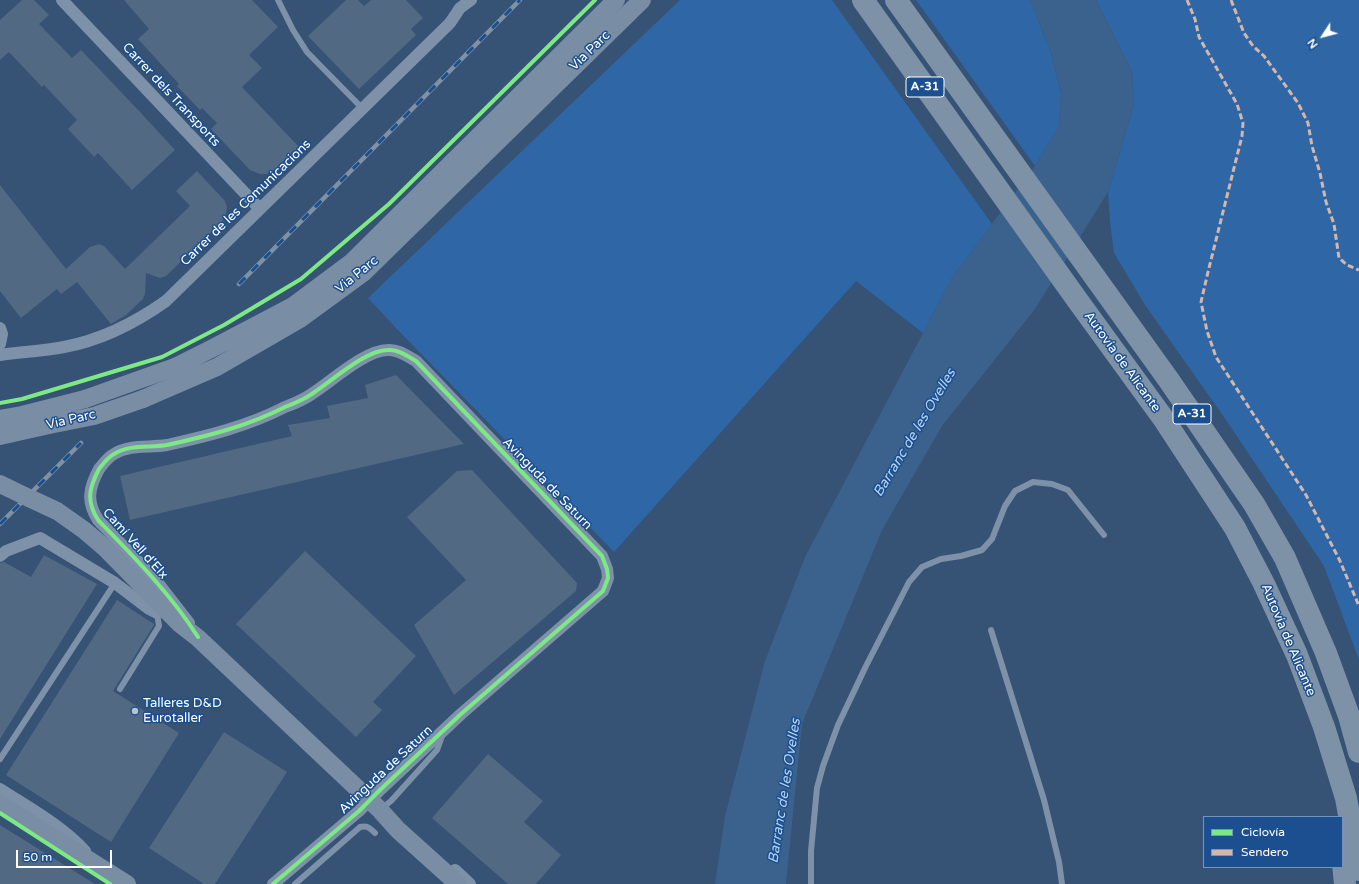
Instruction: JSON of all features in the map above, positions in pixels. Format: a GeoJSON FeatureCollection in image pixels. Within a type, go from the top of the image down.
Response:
{"type":"FeatureCollection","features":[{"type":"Feature","properties":{"kind":"highway","name":"Autovía de Alicante"},"geometry":{"type":"LineString","coordinates":[[863,0],[1163,418],[1235,528],[1264,584],[1297,655],[1324,727],[1359,870]]}},
{"type":"Feature","properties":{"kind":"highway","name":"Autovía de Alicante"},"geometry":{"type":"LineString","coordinates":[[896,0],[1168,379],[1254,504],[1285,558],[1326,653],[1349,716],[1359,752]]}},
{"type":"Feature","properties":{"kind":"highway"},"geometry":{"type":"LineString","coordinates":[[1285,558],[1312,594],[1359,711]]}},
{"type":"Feature","properties":{"kind":"highway"},"geometry":{"type":"LineString","coordinates":[[1343,864],[1345,884]]}},
{"type":"Feature","properties":{"kind":"main road","name":"Via Parc"},"geometry":{"type":"LineString","coordinates":[[0,419],[85,399],[175,366],[211,350],[293,306],[352,262],[616,0]]}},
{"type":"Feature","properties":{"kind":"main road","name":"Via Parc"},"geometry":{"type":"LineString","coordinates":[[0,436],[94,416],[143,399],[217,367],[300,319],[363,273],[642,0]]}},
{"type":"Feature","properties":{"kind":"main road","name":"Camí Vell d'Elx"},"geometry":{"type":"LineString","coordinates":[[0,484],[57,511],[84,530],[105,548],[160,610],[198,637],[374,805],[398,830],[458,884]]}},
{"type":"Feature","properties":{"kind":"main road"},"geometry":{"type":"LineString","coordinates":[[0,804],[127,884]]}},
{"type":"Feature","properties":{"kind":"street","name":"Carrer dels Transports"},"geometry":{"type":"LineString","coordinates":[[62,0],[259,208]]}},
{"type":"Feature","properties":{"kind":"street","name":"Carrer de les Comunicacions"},"geometry":{"type":"LineString","coordinates":[[0,355],[64,347],[89,341],[114,332],[145,316],[166,301],[259,208],[450,23],[456,4],[471,0]]}},
{"type":"Feature","properties":{"kind":"street"},"geometry":{"type":"LineString","coordinates":[[0,328],[2,334],[0,344]]}},
{"type":"Feature","properties":{"kind":"street","name":"Avinguda de Saturn"},"geometry":{"type":"LineString","coordinates":[[90,502],[90,489],[92,482],[101,466],[112,454],[127,448],[165,445],[224,432],[269,415],[307,396],[377,352],[389,350],[400,352],[416,361],[602,556],[608,578],[603,591],[444,730],[374,805],[359,811],[276,883]]}},
{"type":"Feature","properties":{"kind":"street","name":"Camí Vell d'Elx"},"geometry":{"type":"LineString","coordinates":[[90,502],[92,511],[98,520],[154,578],[187,620],[198,637]]}},
{"type":"Feature","properties":{"kind":"street"},"geometry":{"type":"LineString","coordinates":[[0,556],[6,551],[40,538],[115,583],[149,609],[160,610]]}},
{"type":"Feature","properties":{"kind":"street"},"geometry":{"type":"LineString","coordinates":[[0,789],[49,820],[79,844],[97,865]]}},
{"type":"Feature","properties":{"kind":"street","name":"Camí Vell d'Elx"},"geometry":{"type":"LineString","coordinates":[[374,805],[403,827],[470,884]]}},
{"type":"Feature","properties":{"kind":"lane"},"geometry":{"type":"LineString","coordinates":[[278,0],[293,30],[307,52],[362,108]]}},
{"type":"Feature","properties":{"kind":"lane"},"geometry":{"type":"LineString","coordinates":[[811,884],[811,851],[818,788],[823,766],[838,724],[909,582],[922,567],[941,558],[961,556],[982,550],[992,539],[1005,506],[1015,491],[1033,482],[1052,484],[1068,490],[1104,535]]}},
{"type":"Feature","properties":{"kind":"lane"},"geometry":{"type":"LineString","coordinates":[[0,759],[115,583]]}},
{"type":"Feature","properties":{"kind":"lane"},"geometry":{"type":"LineString","coordinates":[[120,689],[159,626],[160,610]]}},
{"type":"Feature","properties":{"kind":"lane"},"geometry":{"type":"LineString","coordinates":[[991,630],[1044,800],[1059,862],[1062,884]]}},
{"type":"Feature","properties":{"kind":"lane","name":"Avinguda de Saturn"},"geometry":{"type":"LineString","coordinates":[[295,884],[360,827],[370,827],[375,833]]}},
{"type":"Feature","properties":{"kind":"shaded area"},"geometry":{"type":"Polygon","coordinates":[[[680,0],[832,0],[992,224],[953,276],[923,333],[856,281],[614,552],[368,298],[680,0]]]}},
{"type":"Feature","properties":{"kind":"shaded area"},"geometry":{"type":"Polygon","coordinates":[[[916,0],[1030,0],[1051,53],[1061,93],[1059,126],[1035,166],[916,0]]]}},
{"type":"Feature","properties":{"kind":"shaded area"},"geometry":{"type":"Polygon","coordinates":[[[1096,0],[1359,0],[1359,660],[1324,566],[1226,420],[1145,305],[1114,253],[1108,192],[1134,104],[1132,72],[1096,0]]]}},
{"type":"Feature","properties":{"kind":"water","name":"Barranc de les Ovelles"},"geometry":{"type":"Polygon","coordinates":[[[1030,0],[1096,0],[1132,72],[1134,104],[1108,192],[1035,309],[942,426],[882,530],[802,724],[786,884],[715,884],[725,816],[765,661],[805,557],[953,276],[1035,166],[1059,126],[1061,92],[1051,53],[1030,0]]]}},
{"type":"Feature","properties":{"kind":"building"},"geometry":{"type":"Polygon","coordinates":[[[22,0],[34,0],[49,15],[39,24],[72,58],[81,50],[175,150],[132,190],[98,153],[94,157],[68,129],[77,120],[44,85],[42,87],[9,52],[0,60],[0,20],[22,0]]]}},
{"type":"Feature","properties":{"kind":"building"},"geometry":{"type":"Polygon","coordinates":[[[124,0],[252,0],[278,27],[249,55],[262,68],[242,87],[299,147],[275,169],[267,174],[260,174],[250,170],[211,129],[217,123],[202,108],[200,110],[177,86],[179,84],[138,39],[149,29],[124,0]]]}},
{"type":"Feature","properties":{"kind":"building"},"geometry":{"type":"Polygon","coordinates":[[[346,0],[358,0],[364,6],[371,0],[406,0],[423,18],[411,29],[416,35],[359,89],[308,36],[346,0]]]}},
{"type":"Feature","properties":{"kind":"building"},"geometry":{"type":"Polygon","coordinates":[[[197,171],[225,201],[227,207],[226,214],[222,222],[166,276],[160,278],[146,273],[145,294],[143,299],[126,315],[111,324],[77,282],[61,294],[57,289],[21,318],[0,291],[0,185],[66,269],[90,247],[99,244],[104,246],[125,269],[190,206],[176,191],[197,171]]]}},
{"type":"Feature","properties":{"kind":"building"},"geometry":{"type":"Polygon","coordinates":[[[396,375],[464,444],[130,520],[120,476],[292,436],[288,425],[330,418],[327,406],[368,398],[365,385],[396,375]]]}},
{"type":"Feature","properties":{"kind":"building"},"geometry":{"type":"Polygon","coordinates":[[[472,470],[577,583],[576,591],[454,695],[414,625],[466,580],[407,517],[457,471],[472,470]]]}},
{"type":"Feature","properties":{"kind":"building"},"geometry":{"type":"Polygon","coordinates":[[[305,551],[416,656],[373,702],[382,710],[356,737],[236,624],[305,551]]]}},
{"type":"Feature","properties":{"kind":"building"},"geometry":{"type":"Polygon","coordinates":[[[44,555],[97,584],[0,739],[0,563],[4,562],[31,577],[44,555]]]}},
{"type":"Feature","properties":{"kind":"building"},"geometry":{"type":"Polygon","coordinates":[[[117,600],[154,625],[113,691],[179,733],[111,842],[6,775],[117,600]]]}},
{"type":"Feature","properties":{"kind":"building"},"geometry":{"type":"Polygon","coordinates":[[[224,732],[287,772],[215,884],[204,884],[149,848],[224,732]]]}},
{"type":"Feature","properties":{"kind":"building"},"geometry":{"type":"Polygon","coordinates":[[[488,754],[543,801],[524,822],[561,855],[536,884],[508,884],[432,818],[488,754]]]}},
{"type":"Feature","properties":{"kind":"building"},"geometry":{"type":"Polygon","coordinates":[[[0,825],[95,884],[0,884],[0,825]]]}},
{"type":"Feature","properties":{"kind":"railway"},"geometry":{"type":"LineString","coordinates":[[239,284],[520,0]]}},
{"type":"Feature","properties":{"kind":"railway"},"geometry":{"type":"LineString","coordinates":[[0,524],[81,443]]}},
{"type":"Feature","properties":{"kind":"marked path"},"geometry":{"type":"LineString","coordinates":[[1187,0],[1195,19],[1199,37],[1237,104],[1243,123],[1242,136],[1201,302],[1207,331],[1216,357],[1306,495],[1340,561],[1359,606]]}},
{"type":"Feature","properties":{"kind":"marked path"},"geometry":{"type":"LineString","coordinates":[[1231,0],[1244,33],[1253,46],[1264,56],[1298,103],[1308,123],[1312,146],[1320,173],[1326,202],[1334,224],[1339,258],[1347,265],[1359,270]]}},
{"type":"Feature","properties":{"kind":"cycle path"},"geometry":{"type":"LineString","coordinates":[[0,403],[22,399],[162,357],[224,325],[301,279],[389,204],[595,0]]}},
{"type":"Feature","properties":{"kind":"cycle path"},"geometry":{"type":"LineString","coordinates":[[198,637],[164,590],[98,520],[90,501],[90,494],[93,482],[99,469],[112,455],[126,449],[167,445],[228,430],[257,420],[307,397],[358,361],[379,351],[392,350],[402,353],[416,361],[602,556],[607,569],[608,578],[603,591],[461,714],[359,811],[273,884]]}},
{"type":"Feature","properties":{"kind":"cycle path"},"geometry":{"type":"LineString","coordinates":[[0,813],[110,884]]}},
{"type":"Feature","properties":{"kind":"place","name":"Talleres D&D Eurotaller"},"geometry":{"type":"Point","coordinates":[135,711]}}]}
